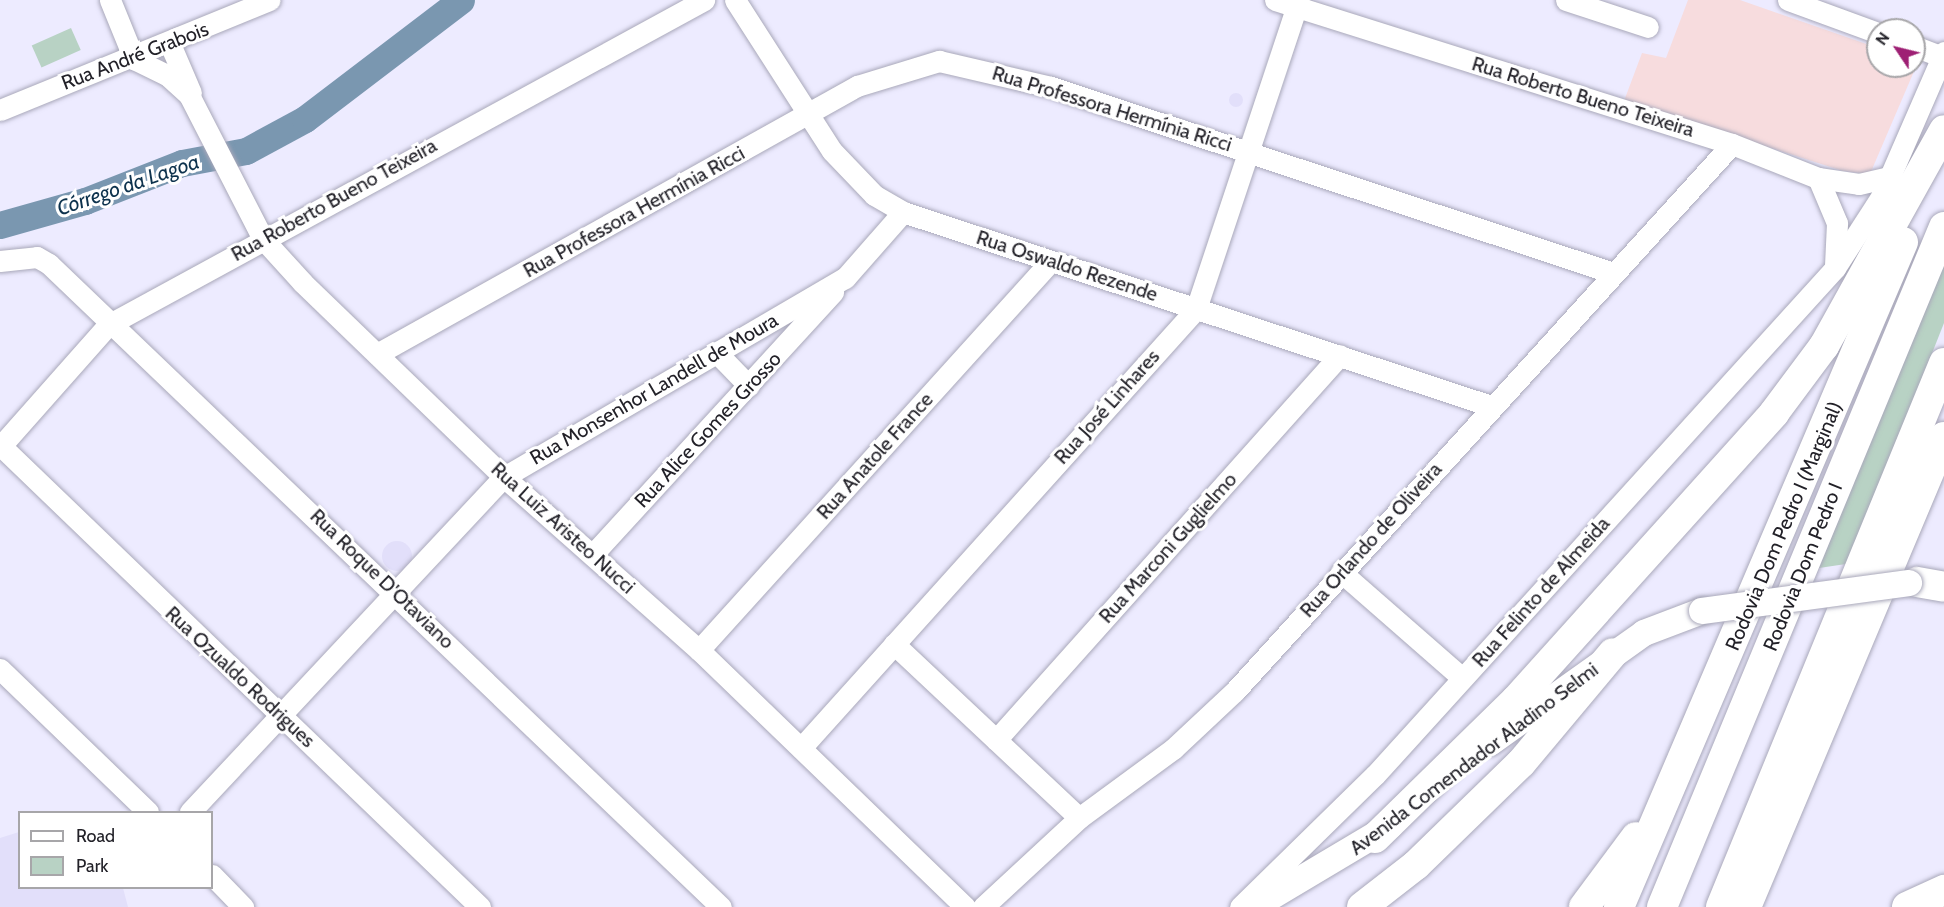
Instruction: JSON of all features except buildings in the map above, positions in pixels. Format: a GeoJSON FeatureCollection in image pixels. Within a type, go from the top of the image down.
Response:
{"type":"FeatureCollection","features":[{"type":"Feature","properties":{"kind":"highway"},"geometry":{"type":"LineString","coordinates":[[1375,838],[1516,700],[1774,412],[1824,346],[1944,130]]}},
{"type":"Feature","properties":{"kind":"highway","name":"Rodovia Dom Pedro I (Marginal)"},"geometry":{"type":"LineString","coordinates":[[1619,907],[1944,142]]}},
{"type":"Feature","properties":{"kind":"highway","name":"Rodovia Dom Pedro I"},"geometry":{"type":"LineString","coordinates":[[1662,907],[1944,227]]}},
{"type":"Feature","properties":{"kind":"highway"},"geometry":{"type":"LineString","coordinates":[[1721,907],[1944,363]]}},
{"type":"Feature","properties":{"kind":"highway"},"geometry":{"type":"LineString","coordinates":[[1746,907],[1944,436]]}},
{"type":"Feature","properties":{"kind":"highway"},"geometry":{"type":"LineString","coordinates":[[1362,907],[1416,865],[1521,763],[1613,653]]}},
{"type":"Feature","properties":{"kind":"highway"},"geometry":{"type":"LineString","coordinates":[[1584,907],[1665,799]]}},
{"type":"Feature","properties":{"kind":"highway"},"geometry":{"type":"LineString","coordinates":[[1907,907],[1944,890]]}},
{"type":"Feature","properties":{"kind":"main road","name":"Avenida Comendador Aladino Selmi"},"geometry":{"type":"LineString","coordinates":[[1254,907],[1375,838],[1513,723],[1613,653],[1662,623],[1702,611],[1929,583]]}},
{"type":"Feature","properties":{"kind":"street"},"geometry":{"type":"LineString","coordinates":[[110,0],[134,58]]}},
{"type":"Feature","properties":{"kind":"street","name":"Rua André Grabois"},"geometry":{"type":"LineString","coordinates":[[0,110],[170,44],[229,8],[269,0]]}},
{"type":"Feature","properties":{"kind":"street","name":"Rua Roberto Bueno Teixeira"},"geometry":{"type":"LineString","coordinates":[[1,447],[108,325],[263,238],[704,0]]}},
{"type":"Feature","properties":{"kind":"street","name":"Rua Oswaldo Rezende"},"geometry":{"type":"LineString","coordinates":[[735,0],[810,115],[852,174],[903,212],[1491,406]]}},
{"type":"Feature","properties":{"kind":"street","name":"Rua Roberto Bueno Teixeira"},"geometry":{"type":"LineString","coordinates":[[1275,0],[1298,4],[1732,144],[1818,178],[1859,184],[1890,177]]}},
{"type":"Feature","properties":{"kind":"street"},"geometry":{"type":"LineString","coordinates":[[1566,0],[1648,27]]}},
{"type":"Feature","properties":{"kind":"street"},"geometry":{"type":"LineString","coordinates":[[1788,0],[1866,29]]}},
{"type":"Feature","properties":{"kind":"street","name":"Rua José Linhares"},"geometry":{"type":"LineString","coordinates":[[801,748],[1196,309],[1298,4]]}},
{"type":"Feature","properties":{"kind":"street","name":"Rua Luiz Aristeo Nucci"},"geometry":{"type":"LineString","coordinates":[[170,44],[239,199],[263,238],[377,354],[504,477],[594,553],[699,650],[965,907]]}},
{"type":"Feature","properties":{"kind":"street"},"geometry":{"type":"LineString","coordinates":[[1926,50],[1943,55]]}},
{"type":"Feature","properties":{"kind":"street","name":"Rua Felinto de Almeida"},"geometry":{"type":"LineString","coordinates":[[1239,907],[1292,862],[1834,268],[1870,218],[1943,55]]}},
{"type":"Feature","properties":{"kind":"street","name":"Rua Luiz Aristeo Nucci"},"geometry":{"type":"LineString","coordinates":[[134,58],[180,85],[203,121]]}},
{"type":"Feature","properties":{"kind":"street","name":"Rua Professora Hermínia Ricci"},"geometry":{"type":"LineString","coordinates":[[377,354],[810,115],[857,86],[939,61],[1030,80],[1613,273]]}},
{"type":"Feature","properties":{"kind":"street","name":"Rua Orlando de Oliveira"},"geometry":{"type":"LineString","coordinates":[[983,907],[1078,818],[1173,749],[1235,692],[1491,406],[1732,144]]}},
{"type":"Feature","properties":{"kind":"street"},"geometry":{"type":"LineString","coordinates":[[1818,178],[1837,222],[1834,268]]}},
{"type":"Feature","properties":{"kind":"street","name":"Rua Monsenhor Landell de Moura"},"geometry":{"type":"LineString","coordinates":[[192,811],[283,718],[395,591],[504,477],[845,278],[903,212]]}},
{"type":"Feature","properties":{"kind":"street","name":"Rua Roque D'Otaviano"},"geometry":{"type":"LineString","coordinates":[[0,261],[37,257],[395,591],[721,907]]}},
{"type":"Feature","properties":{"kind":"street","name":"Rua Anatole France"},"geometry":{"type":"LineString","coordinates":[[699,650],[1050,262]]}},
{"type":"Feature","properties":{"kind":"street","name":"Rua Alice Gomes Grosso"},"geometry":{"type":"LineString","coordinates":[[594,553],[749,386],[845,278]]}},
{"type":"Feature","properties":{"kind":"street"},"geometry":{"type":"LineString","coordinates":[[716,352],[749,386]]}},
{"type":"Feature","properties":{"kind":"street","name":"Rua Marconi Guglielmo"},"geometry":{"type":"LineString","coordinates":[[996,740],[1340,355]]}},
{"type":"Feature","properties":{"kind":"street","name":"Rua Ozualdo Rodrigues"},"geometry":{"type":"LineString","coordinates":[[1,447],[480,907]]}},
{"type":"Feature","properties":{"kind":"street"},"geometry":{"type":"LineString","coordinates":[[1341,572],[1462,678]]}},
{"type":"Feature","properties":{"kind":"street"},"geometry":{"type":"LineString","coordinates":[[894,644],[1078,818]]}},
{"type":"Feature","properties":{"kind":"street"},"geometry":{"type":"LineString","coordinates":[[0,669],[146,811]]}},
{"type":"Feature","properties":{"kind":"street"},"geometry":{"type":"LineString","coordinates":[[213,876],[236,903]]}},
{"type":"Feature","properties":{"kind":"shaded area"},"geometry":{"type":"Polygon","coordinates":[[[1688,0],[1740,0],[1866,44],[1866,78],[1911,78],[1870,174],[1843,171],[1624,101],[1642,53],[1666,58],[1688,0]]]}},
{"type":"Feature","properties":{"kind":"shaded area"},"geometry":{"type":"Polygon","coordinates":[[[1233,93],[1239,93],[1243,100],[1239,107],[1233,107],[1229,103],[1229,97],[1233,93]]]}},
{"type":"Feature","properties":{"kind":"shaded area"},"geometry":{"type":"Polygon","coordinates":[[[397,541],[403,542],[411,550],[411,562],[403,570],[397,571],[391,570],[383,562],[382,556],[383,550],[391,542],[397,541]]]}},
{"type":"Feature","properties":{"kind":"shaded area"},"geometry":{"type":"Polygon","coordinates":[[[18,832],[18,889],[123,889],[128,907],[0,907],[0,838],[18,832]]]}},
{"type":"Feature","properties":{"kind":"green space"},"geometry":{"type":"Polygon","coordinates":[[[71,28],[81,50],[41,67],[32,45],[71,28]]]}},
{"type":"Feature","properties":{"kind":"green space"},"geometry":{"type":"Polygon","coordinates":[[[1944,258],[1944,323],[1923,376],[1846,564],[1819,568],[1944,258]]]}},
{"type":"Feature","properties":{"kind":"waterway","name":"Córrego da Lagoa"},"geometry":{"type":"LineString","coordinates":[[0,225],[85,201],[182,163],[246,151],[305,119],[461,0]]}}]}
